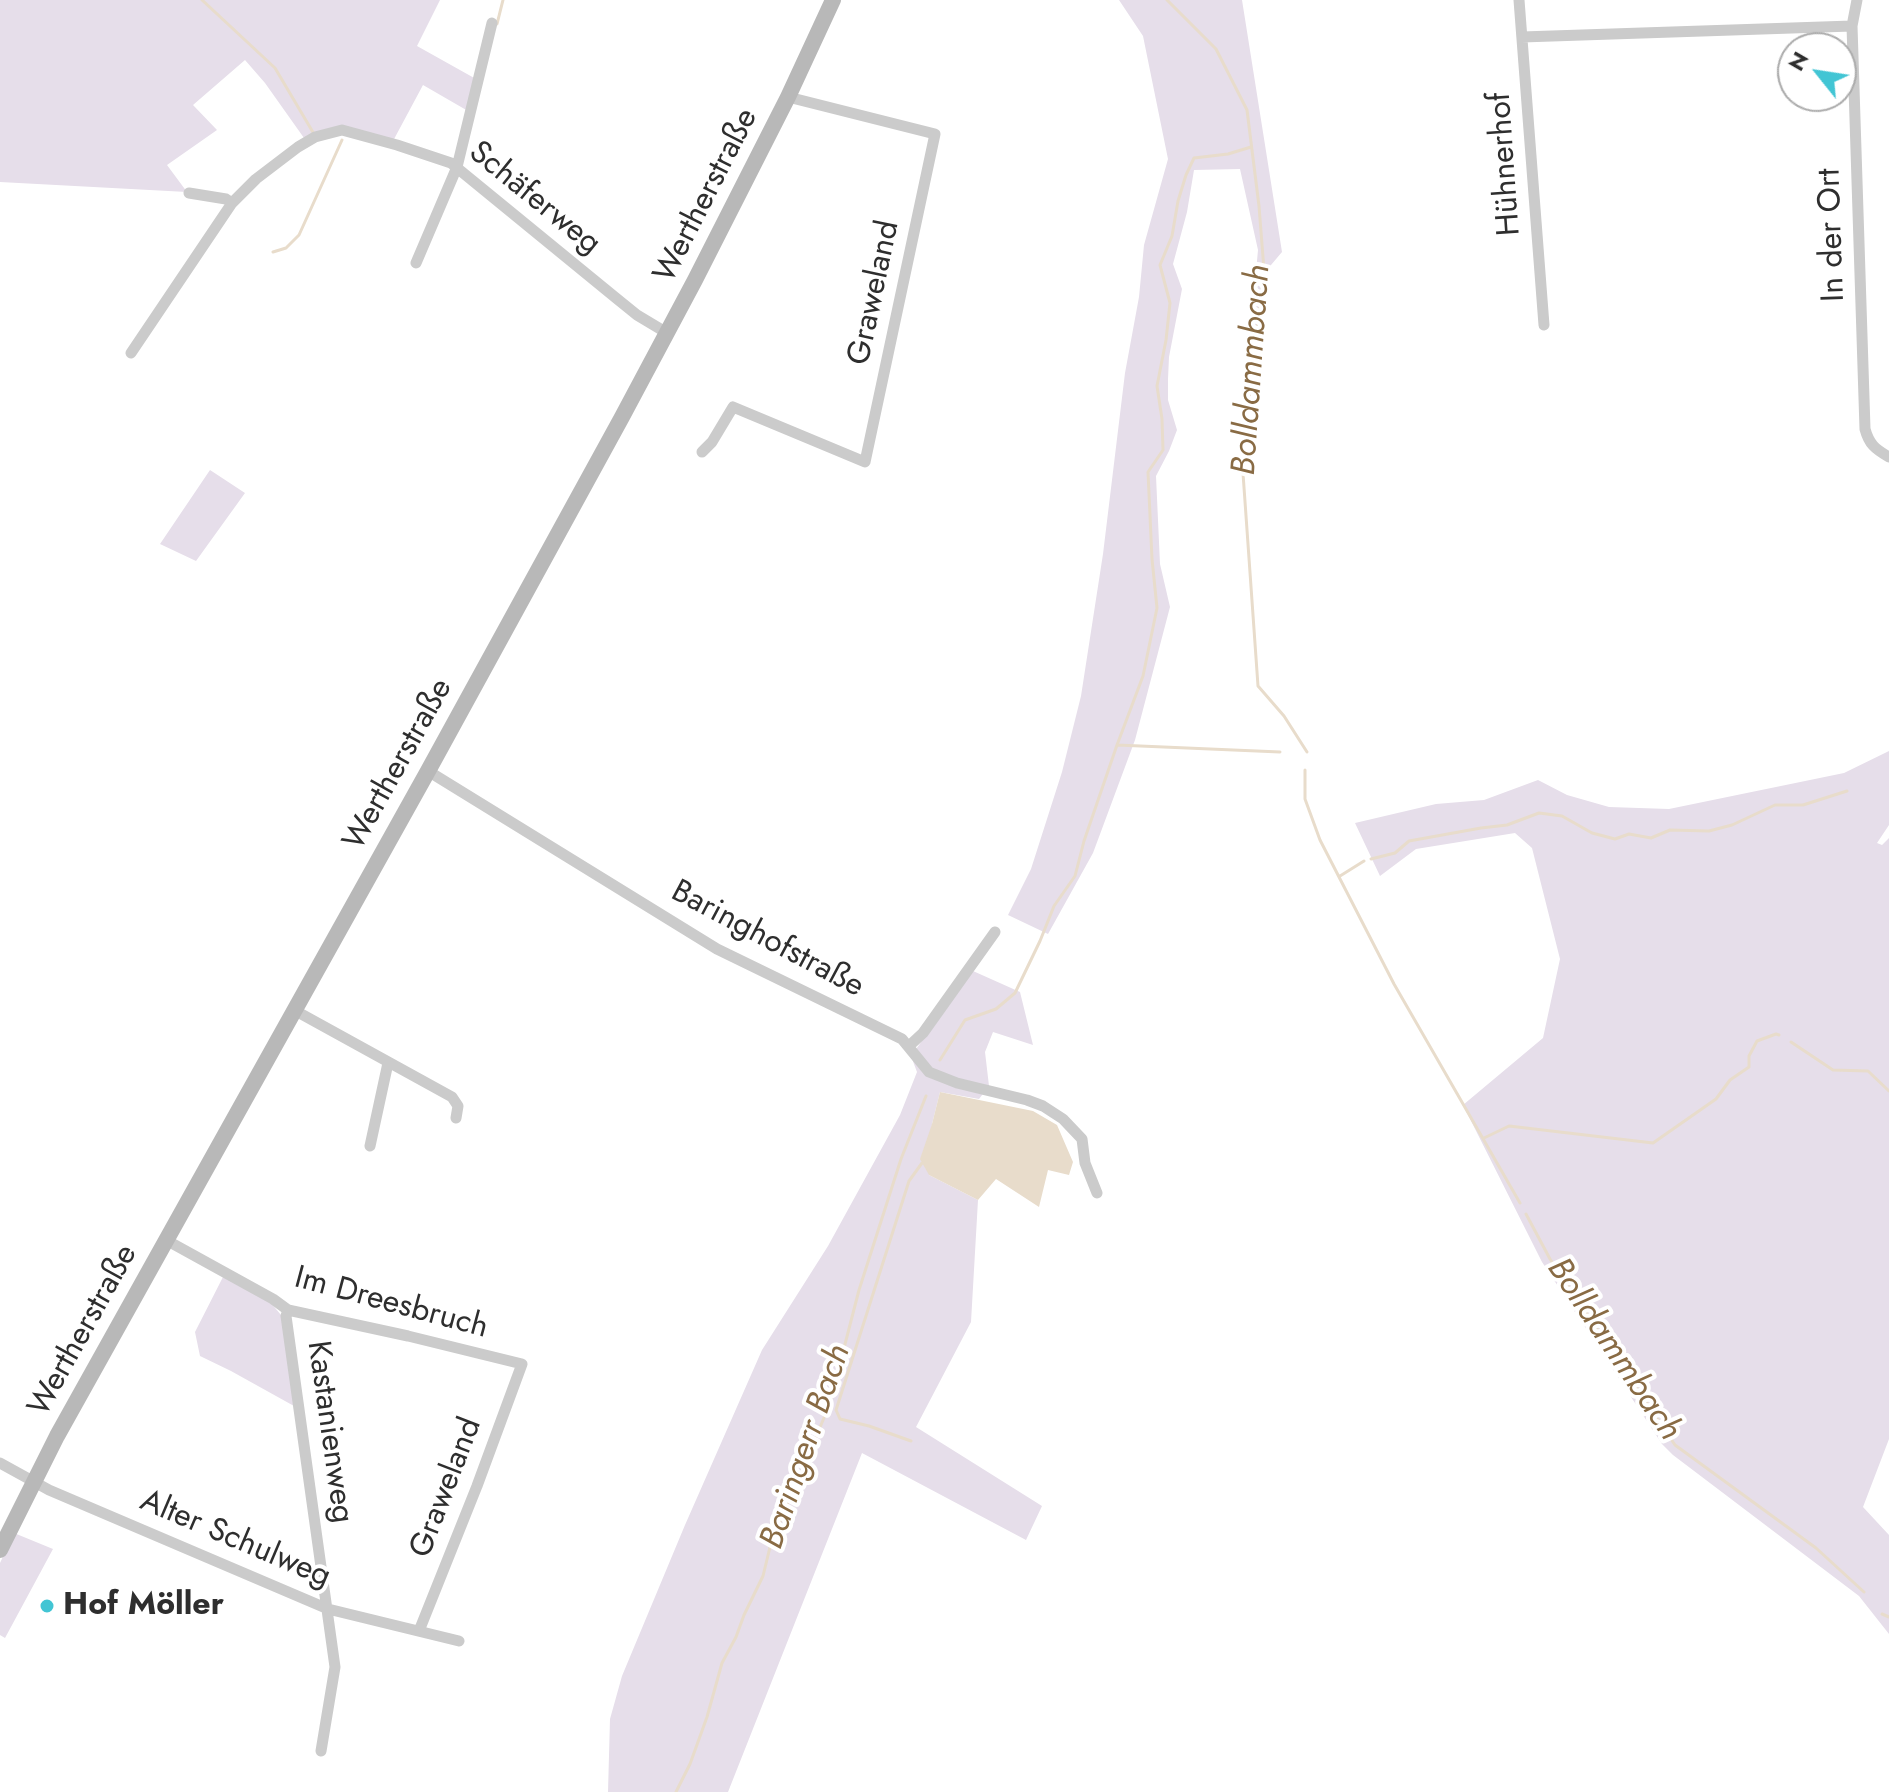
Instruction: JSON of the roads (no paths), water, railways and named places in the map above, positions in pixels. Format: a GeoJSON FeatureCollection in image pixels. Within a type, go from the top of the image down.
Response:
{"type":"FeatureCollection","features":[{"type":"Feature","properties":{"kind":"main road","name":"Wertherstraße"},"geometry":{"type":"LineString","coordinates":[[0,1550],[33,1481],[428,771],[667,333],[788,97],[833,0]]}},
{"type":"Feature","properties":{"kind":"street","name":"Hühnerhof"},"geometry":{"type":"LineString","coordinates":[[1519,0],[1544,325]]}},
{"type":"Feature","properties":{"kind":"street","name":"In der Ort"},"geometry":{"type":"LineString","coordinates":[[1857,0],[1852,26],[1865,429],[1870,444],[1889,457]]}},
{"type":"Feature","properties":{"kind":"street"},"geometry":{"type":"LineString","coordinates":[[416,263],[457,167],[492,23]]}},
{"type":"Feature","properties":{"kind":"street"},"geometry":{"type":"LineString","coordinates":[[1522,37],[1852,26]]}},
{"type":"Feature","properties":{"kind":"street","name":"Graweland"},"geometry":{"type":"LineString","coordinates":[[702,452],[712,442],[733,407],[865,462],[935,134],[788,97]]}},
{"type":"Feature","properties":{"kind":"street","name":"Schäferweg"},"geometry":{"type":"LineString","coordinates":[[131,353],[232,203],[256,179],[298,147],[315,137],[342,130],[372,137],[457,167],[637,315],[667,333]]}},
{"type":"Feature","properties":{"kind":"street"},"geometry":{"type":"LineString","coordinates":[[189,193],[226,199],[232,203]]}},
{"type":"Feature","properties":{"kind":"street","name":"Baringhofstraße"},"geometry":{"type":"LineString","coordinates":[[428,771],[717,949],[902,1039],[929,1072],[957,1083],[1043,1106],[1063,1119],[1082,1139],[1085,1163],[1097,1193]]}},
{"type":"Feature","properties":{"kind":"street"},"geometry":{"type":"LineString","coordinates":[[909,1046],[923,1033],[995,932]]}},
{"type":"Feature","properties":{"kind":"street"},"geometry":{"type":"LineString","coordinates":[[294,1010],[452,1097],[458,1106],[456,1118]]}},
{"type":"Feature","properties":{"kind":"street"},"geometry":{"type":"LineString","coordinates":[[370,1146],[388,1063]]}},
{"type":"Feature","properties":{"kind":"street","name":"Im Dreesbruch"},"geometry":{"type":"LineString","coordinates":[[166,1240],[288,1310],[522,1364]]}},
{"type":"Feature","properties":{"kind":"street","name":"Kastanienweg"},"geometry":{"type":"LineString","coordinates":[[288,1310],[286,1316],[335,1667],[321,1751]]}},
{"type":"Feature","properties":{"kind":"street","name":"Graweland"},"geometry":{"type":"LineString","coordinates":[[419,1631],[522,1364]]}},
{"type":"Feature","properties":{"kind":"street","name":"Alter Schulweg"},"geometry":{"type":"LineString","coordinates":[[0,1463],[49,1490],[328,1609],[459,1641]]}},
{"type":"Feature","properties":{"kind":"waterway"},"geometry":{"type":"LineString","coordinates":[[202,0],[275,68],[314,134]]}},
{"type":"Feature","properties":{"kind":"waterway"},"geometry":{"type":"LineString","coordinates":[[497,24],[503,0]]}},
{"type":"Feature","properties":{"kind":"waterway","name":"Bolldammbach"},"geometry":{"type":"LineString","coordinates":[[1167,0],[1216,49],[1247,110],[1264,270],[1242,459],[1258,686],[1284,716],[1307,752]]}},
{"type":"Feature","properties":{"kind":"waterway"},"geometry":{"type":"LineString","coordinates":[[273,252],[286,248],[299,235],[342,140]]}},
{"type":"Feature","properties":{"kind":"waterway"},"geometry":{"type":"LineString","coordinates":[[940,1060],[965,1020],[996,1009],[1015,993],[1054,906],[1075,876],[1084,841],[1143,676],[1157,608],[1148,472],[1163,450],[1157,386],[1170,303],[1160,265],[1172,236],[1178,201],[1194,158],[1228,154],[1251,147]]}},
{"type":"Feature","properties":{"kind":"waterway","name":"Bolldammbach"},"geometry":{"type":"LineString","coordinates":[[1117,745],[1280,752]]}},
{"type":"Feature","properties":{"kind":"waterway","name":"Bolldammbach"},"geometry":{"type":"LineString","coordinates":[[1305,770],[1305,799],[1320,840],[1394,984],[1520,1203]]}},
{"type":"Feature","properties":{"kind":"waterway"},"geometry":{"type":"LineString","coordinates":[[1371,859],[1395,853],[1409,841],[1507,825],[1539,813],[1562,816],[1592,833],[1615,839],[1629,834],[1651,838],[1670,830],[1709,831],[1732,825],[1775,805],[1803,805],[1847,791]]}},
{"type":"Feature","properties":{"kind":"waterway"},"geometry":{"type":"LineString","coordinates":[[1340,876],[1364,861]]}},
{"type":"Feature","properties":{"kind":"waterway"},"geometry":{"type":"LineString","coordinates":[[1484,1138],[1509,1126],[1653,1143],[1716,1099],[1730,1080],[1749,1067],[1749,1056],[1757,1041],[1779,1035]]}},
{"type":"Feature","properties":{"kind":"waterway"},"geometry":{"type":"LineString","coordinates":[[1791,1042],[1833,1070],[1868,1071],[1889,1091]]}},
{"type":"Feature","properties":{"kind":"waterway","name":"Baringerr Bach"},"geometry":{"type":"LineString","coordinates":[[676,1792],[707,1717],[722,1663],[763,1576],[771,1543],[829,1406],[859,1290],[901,1159],[926,1096]]}},
{"type":"Feature","properties":{"kind":"waterway"},"geometry":{"type":"LineString","coordinates":[[911,1441],[840,1419],[836,1410],[909,1181],[922,1163]]}},
{"type":"Feature","properties":{"kind":"waterway","name":"Bolldammbach"},"geometry":{"type":"LineString","coordinates":[[1526,1214],[1550,1259],[1675,1445],[1816,1548],[1864,1592]]}},
{"type":"Feature","properties":{"kind":"waterway","name":"Bolldammbach"},"geometry":{"type":"LineString","coordinates":[[1882,1614],[1889,1617]]}},
{"type":"Feature","properties":{"kind":"place","name":"Hof Möller"},"geometry":{"type":"Point","coordinates":[47,1606]}}]}
